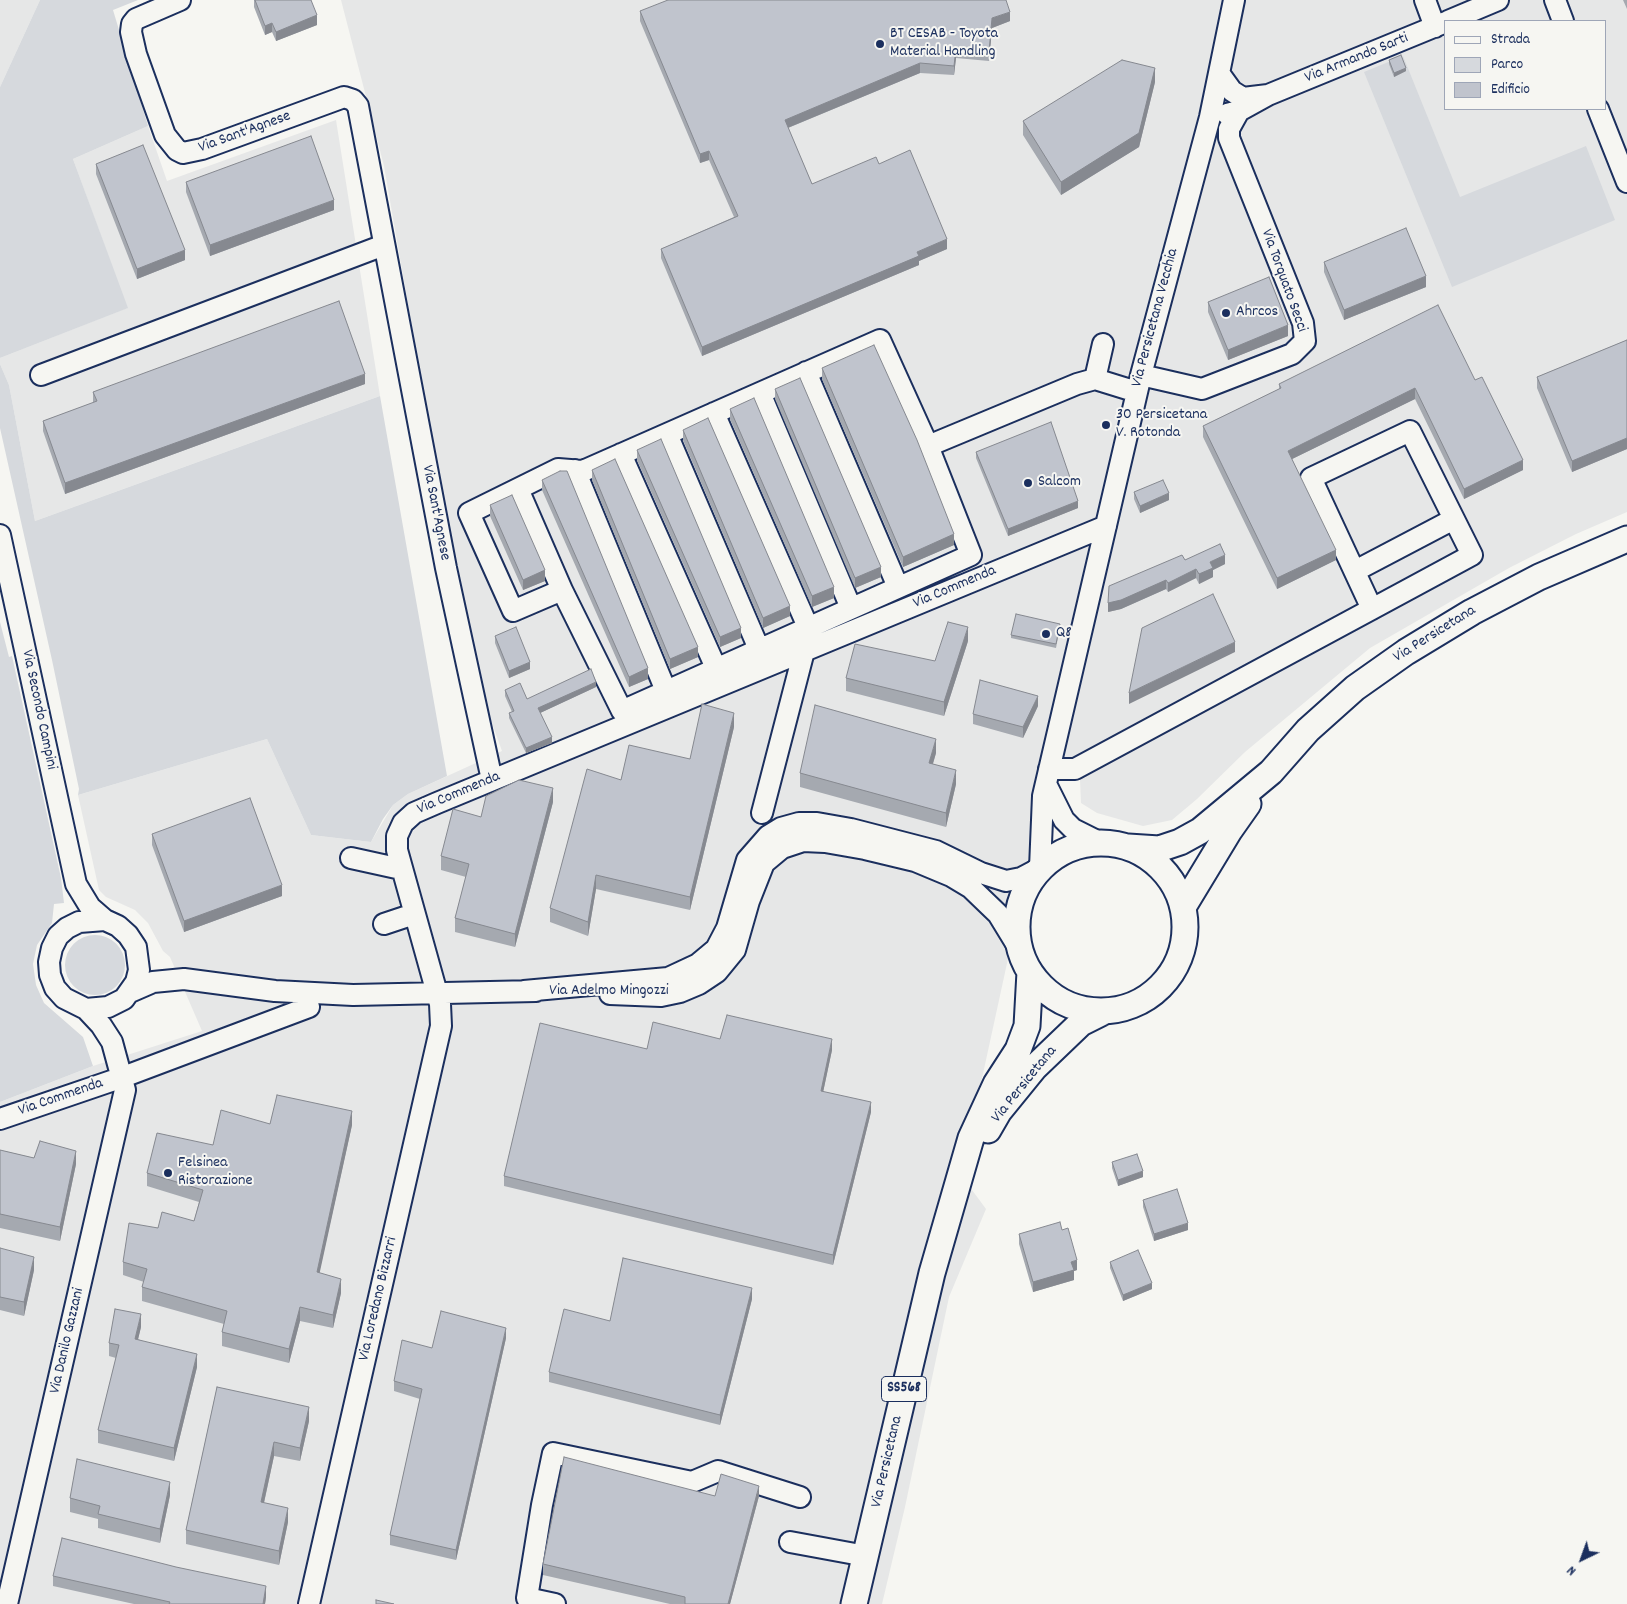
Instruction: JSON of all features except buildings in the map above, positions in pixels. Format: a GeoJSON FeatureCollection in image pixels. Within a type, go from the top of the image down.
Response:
{"type":"FeatureCollection","features":[{"type":"Feature","properties":{"kind":"main road","name":"Via Persicetana"},"geometry":{"type":"LineString","coordinates":[[1183,907],[1229,831],[1271,772],[1308,730],[1355,688],[1406,652],[1489,603],[1539,578],[1627,539]]}},
{"type":"Feature","properties":{"kind":"main road","name":"Via Persicetana"},"geometry":{"type":"LineString","coordinates":[[1128,847],[1159,849],[1180,842],[1216,820],[1271,772]]}},
{"type":"Feature","properties":{"kind":"main road"},"geometry":{"type":"LineString","coordinates":[[1102,842],[1128,847],[1153,860],[1164,870],[1176,887],[1183,907],[1186,934],[1183,947],[1173,972],[1165,983],[1144,1000],[1119,1010],[1105,1011],[1079,1008],[1055,997],[1025,961],[1017,928],[1019,907],[1028,886],[1040,868],[1053,857],[1068,849],[1102,842]]}},
{"type":"Feature","properties":{"kind":"main road","name":"Via Persicetana"},"geometry":{"type":"LineString","coordinates":[[854,1604],[932,1273],[971,1138],[996,1084],[1018,1050],[1027,1026],[1025,961]]}},
{"type":"Feature","properties":{"kind":"main road","name":"Via Persicetana"},"geometry":{"type":"LineString","coordinates":[[961,1175],[999,1111],[1034,1068],[1081,1023],[1105,1011]]}},
{"type":"Feature","properties":{"kind":"street","name":"Via Sant'Agnese"},"geometry":{"type":"LineString","coordinates":[[180,0],[136,19],[132,24],[131,32],[142,71],[170,144],[183,153],[192,152],[344,97],[353,100],[358,106],[446,568],[492,780]]}},
{"type":"Feature","properties":{"kind":"street","name":"Via Persicetana Vecchia"},"geometry":{"type":"LineString","coordinates":[[1040,868],[1042,804],[1048,777],[1139,383],[1210,117],[1234,0]]}},
{"type":"Feature","properties":{"kind":"street"},"geometry":{"type":"LineString","coordinates":[[1425,0],[1443,23]]}},
{"type":"Feature","properties":{"kind":"street","name":"Via Armando Sarti"},"geometry":{"type":"LineString","coordinates":[[1450,20],[1498,0]]}},
{"type":"Feature","properties":{"kind":"street"},"geometry":{"type":"LineString","coordinates":[[1555,0],[1563,20]]}},
{"type":"Feature","properties":{"kind":"street","name":"Via Armando Sarti"},"geometry":{"type":"LineString","coordinates":[[1210,117],[1239,111],[1268,95],[1443,23]]}},
{"type":"Feature","properties":{"kind":"street","name":"Via Armando Sarti"},"geometry":{"type":"LineString","coordinates":[[1219,73],[1232,91],[1243,98],[1268,95]]}},
{"type":"Feature","properties":{"kind":"street"},"geometry":{"type":"LineString","coordinates":[[1598,110],[1627,182]]}},
{"type":"Feature","properties":{"kind":"street","name":"Via Torquato Secci"},"geometry":{"type":"LineString","coordinates":[[1139,383],[1202,389],[1292,354],[1305,340],[1302,323],[1229,138],[1229,129],[1239,111]]}},
{"type":"Feature","properties":{"kind":"street"},"geometry":{"type":"LineString","coordinates":[[41,375],[384,245]]}},
{"type":"Feature","properties":{"kind":"street"},"geometry":{"type":"LineString","coordinates":[[518,489],[562,590],[622,710],[970,555],[928,446],[880,340],[583,470],[558,468],[469,513],[513,611],[562,590]]}},
{"type":"Feature","properties":{"kind":"street"},"geometry":{"type":"LineString","coordinates":[[1095,378],[1104,344]]}},
{"type":"Feature","properties":{"kind":"street"},"geometry":{"type":"LineString","coordinates":[[806,372],[898,587]]}},
{"type":"Feature","properties":{"kind":"street"},"geometry":{"type":"LineString","coordinates":[[928,446],[1095,378],[1139,383]]}},
{"type":"Feature","properties":{"kind":"street"},"geometry":{"type":"LineString","coordinates":[[760,392],[851,608]]}},
{"type":"Feature","properties":{"kind":"street"},"geometry":{"type":"LineString","coordinates":[[714,413],[808,627]]}},
{"type":"Feature","properties":{"kind":"street"},"geometry":{"type":"LineString","coordinates":[[1102,842],[1073,829],[1064,820],[1048,777],[1075,769],[1372,609],[1472,555],[1410,431],[1311,478],[1372,609]]}},
{"type":"Feature","properties":{"kind":"street"},"geometry":{"type":"LineString","coordinates":[[667,434],[759,649]]}},
{"type":"Feature","properties":{"kind":"street"},"geometry":{"type":"LineString","coordinates":[[621,454],[716,668]]}},
{"type":"Feature","properties":{"kind":"street"},"geometry":{"type":"LineString","coordinates":[[576,470],[666,691]]}},
{"type":"Feature","properties":{"kind":"street"},"geometry":{"type":"LineString","coordinates":[[1355,571],[1454,519]]}},
{"type":"Feature","properties":{"kind":"street","name":"Via Commenda"},"geometry":{"type":"LineString","coordinates":[[436,993],[401,869],[397,836],[403,823],[414,813],[1106,526]]}},
{"type":"Feature","properties":{"kind":"street","name":"Via Secondo Campini"},"geometry":{"type":"LineString","coordinates":[[0,536],[76,884],[73,910],[58,936]]}},
{"type":"Feature","properties":{"kind":"street"},"geometry":{"type":"LineString","coordinates":[[762,813],[804,651]]}},
{"type":"Feature","properties":{"kind":"street","name":"Via Adelmo Mingozzi"},"geometry":{"type":"LineString","coordinates":[[524,991],[668,978],[698,964],[716,948],[724,934],[747,860],[768,836],[781,828],[799,823],[817,823],[852,829],[936,851],[982,873],[1006,880],[1021,878],[1040,868]]}},
{"type":"Feature","properties":{"kind":"street","name":"Via Adelmo Mingozzi"},"geometry":{"type":"LineString","coordinates":[[436,993],[524,991],[661,996],[680,992],[699,984],[717,972],[735,950],[749,900],[764,863],[782,848],[803,841],[825,842],[915,860],[951,876],[971,888],[998,914],[1025,961]]}},
{"type":"Feature","properties":{"kind":"street"},"geometry":{"type":"LineString","coordinates":[[351,858],[401,869]]}},
{"type":"Feature","properties":{"kind":"street","name":"Via Secondo Campini"},"geometry":{"type":"LineString","coordinates":[[76,884],[90,907],[105,920]]}},
{"type":"Feature","properties":{"kind":"street"},"geometry":{"type":"LineString","coordinates":[[384,924],[414,914]]}},
{"type":"Feature","properties":{"kind":"street"},"geometry":{"type":"LineString","coordinates":[[184,979],[156,967],[136,947],[128,935],[118,926],[105,920],[79,922],[68,928],[58,936],[52,948],[49,962],[50,975],[55,988],[64,998],[86,1009],[108,1007],[153,982],[184,979],[274,991],[343,995],[436,993]]}},
{"type":"Feature","properties":{"kind":"street"},"geometry":{"type":"LineString","coordinates":[[127,996],[139,970],[136,947]]}},
{"type":"Feature","properties":{"kind":"street","name":"Via Loredano Bizzarri"},"geometry":{"type":"LineString","coordinates":[[310,1604],[440,1026],[442,1013],[436,993]]}},
{"type":"Feature","properties":{"kind":"street","name":"Via Commenda"},"geometry":{"type":"LineString","coordinates":[[112,1042],[114,1023],[127,996]]}},
{"type":"Feature","properties":{"kind":"street","name":"Via Commenda"},"geometry":{"type":"LineString","coordinates":[[0,1119],[123,1077],[309,1007]]}},
{"type":"Feature","properties":{"kind":"street","name":"Via Commenda"},"geometry":{"type":"LineString","coordinates":[[86,1009],[112,1042],[123,1077]]}},
{"type":"Feature","properties":{"kind":"street","name":"Via Danilo Gazzani"},"geometry":{"type":"LineString","coordinates":[[7,1604],[122,1105],[125,1090],[123,1077]]}},
{"type":"Feature","properties":{"kind":"street"},"geometry":{"type":"LineString","coordinates":[[555,1604],[527,1598],[542,1505],[553,1454],[692,1482],[718,1471],[800,1497]]}},
{"type":"Feature","properties":{"kind":"street"},"geometry":{"type":"LineString","coordinates":[[790,1542],[866,1556]]}},
{"type":"Feature","properties":{"kind":"shaded area"},"geometry":{"type":"Polygon","coordinates":[[[0,0],[40,0],[0,87],[0,0]]]}},
{"type":"Feature","properties":{"kind":"shaded area"},"geometry":{"type":"Polygon","coordinates":[[[341,0],[1627,0],[1627,512],[1576,534],[1509,568],[1370,648],[1245,752],[1197,799],[1172,820],[1143,826],[1097,813],[1081,803],[1080,779],[1049,770],[961,1175],[986,1209],[949,1297],[905,1507],[882,1604],[0,1604],[0,1102],[93,1066],[202,1031],[170,957],[163,951],[148,923],[135,910],[106,897],[99,890],[78,795],[267,739],[311,835],[371,842],[393,805],[408,794],[502,751],[479,687],[440,490],[384,166],[341,0]]]}},
{"type":"Feature","properties":{"kind":"shaded area"},"geometry":{"type":"Polygon","coordinates":[[[336,120],[380,396],[35,521],[9,385],[0,364],[0,358],[127,308],[73,159],[148,126],[167,181],[336,120]]]}},
{"type":"Feature","properties":{"kind":"green space"},"geometry":{"type":"Polygon","coordinates":[[[40,0],[138,0],[113,10],[148,126],[73,159],[128,308],[0,358],[0,87],[40,0]]]}},
{"type":"Feature","properties":{"kind":"green space"},"geometry":{"type":"Polygon","coordinates":[[[1403,56],[1460,197],[1586,146],[1615,220],[1452,287],[1364,72],[1403,56]]]}},
{"type":"Feature","properties":{"kind":"green space"},"geometry":{"type":"Polygon","coordinates":[[[0,364],[9,385],[35,521],[380,396],[447,776],[408,794],[393,805],[371,842],[311,835],[267,739],[78,795],[79,789],[52,660],[0,428],[0,364]]]}},
{"type":"Feature","properties":{"kind":"green space"},"geometry":{"type":"Polygon","coordinates":[[[0,622],[9,657],[12,656],[61,878],[64,903],[54,904],[52,923],[37,945],[33,964],[36,985],[44,1003],[83,1037],[93,1066],[0,1102],[0,622]]]}},
{"type":"Feature","properties":{"kind":"green space"},"geometry":{"type":"Polygon","coordinates":[[[95,935],[107,937],[120,948],[125,965],[123,977],[112,990],[95,995],[83,993],[70,982],[65,965],[67,953],[78,940],[95,935]]]}},
{"type":"Feature","properties":{"kind":"place","name":"BT CESAB - Toyota Material Handling"},"geometry":{"type":"Point","coordinates":[880,44]}},
{"type":"Feature","properties":{"kind":"place","name":"Ahrcos"},"geometry":{"type":"Point","coordinates":[1226,313]}},
{"type":"Feature","properties":{"kind":"place","name":"30 Persicetana V. Rotonda"},"geometry":{"type":"Point","coordinates":[1106,425]}},
{"type":"Feature","properties":{"kind":"place","name":"Salcom"},"geometry":{"type":"Point","coordinates":[1028,483]}},
{"type":"Feature","properties":{"kind":"place","name":"Q8"},"geometry":{"type":"Point","coordinates":[1046,634]}},
{"type":"Feature","properties":{"kind":"place","name":"Felsinea Ristorazione"},"geometry":{"type":"Point","coordinates":[168,1173]}}]}
